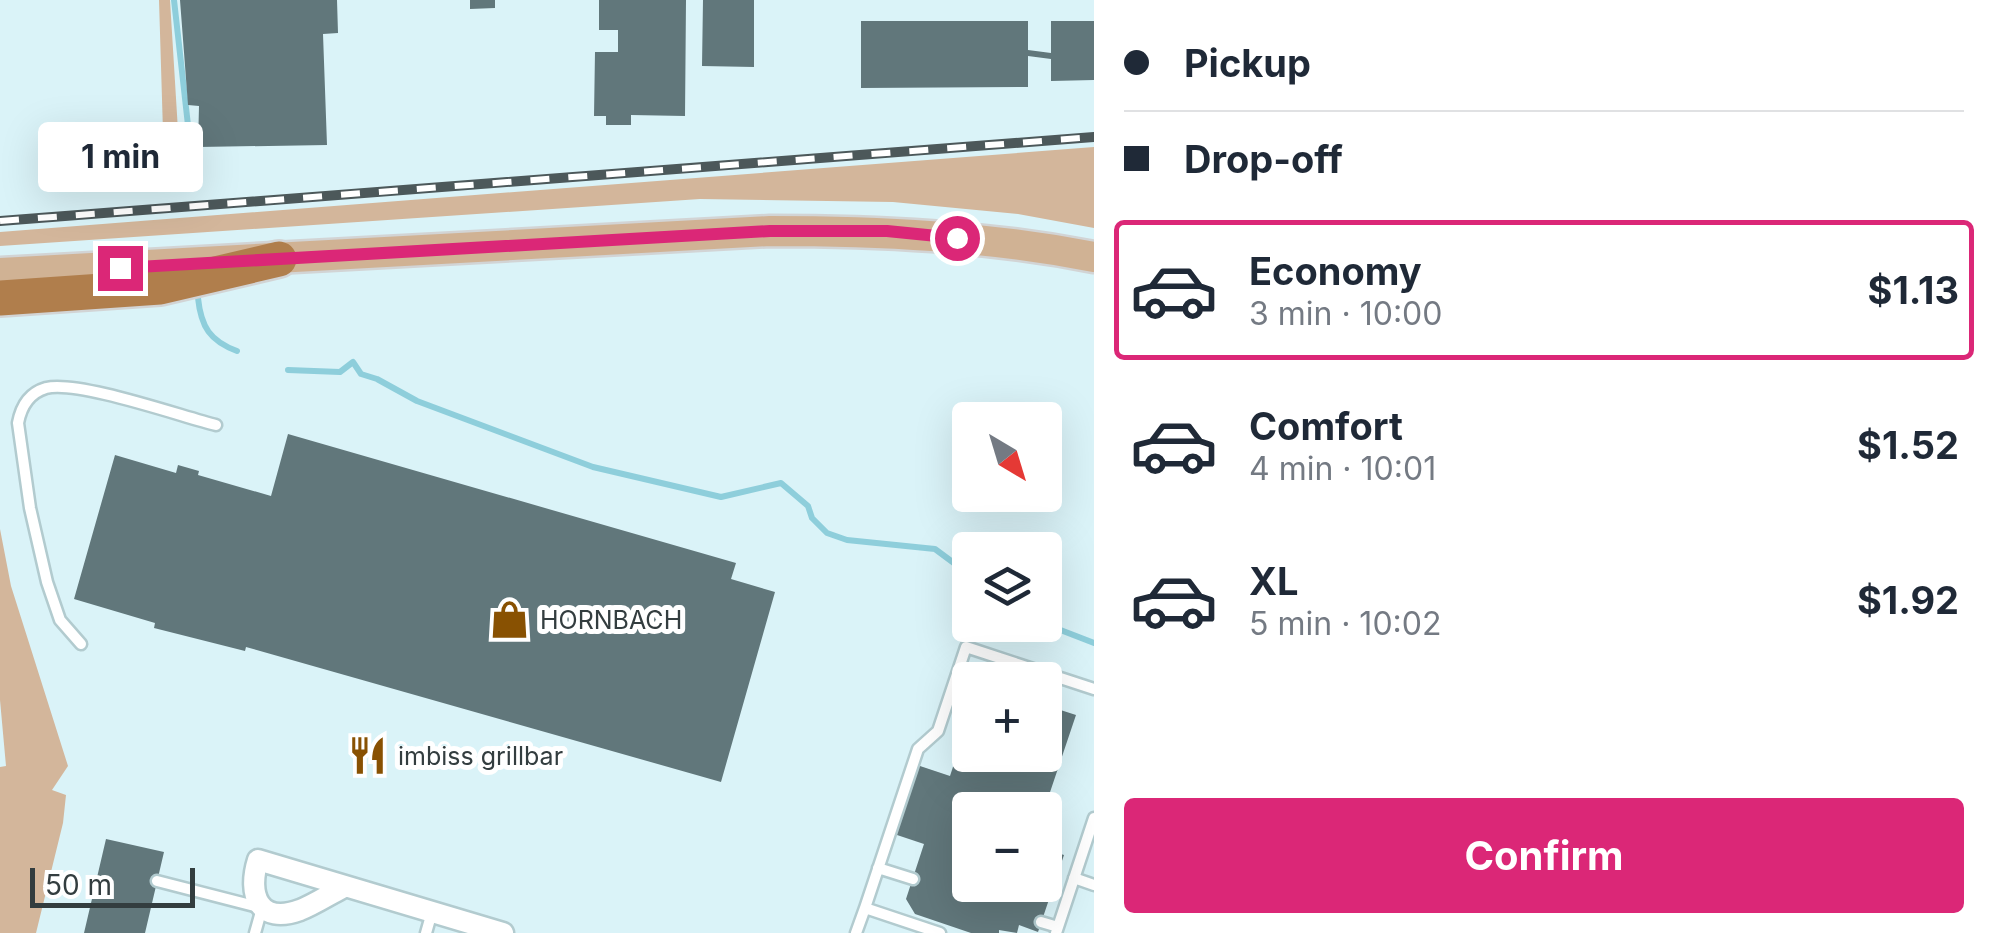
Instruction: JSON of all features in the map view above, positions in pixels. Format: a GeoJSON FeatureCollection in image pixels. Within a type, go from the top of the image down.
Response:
{"type":"FeatureCollection","features":[{"type":"Feature","properties":{"kind":"highway"},"geometry":{"type":"LineString","coordinates":[[0,298],[160,287],[279,260]]}},
{"type":"Feature","properties":{"kind":"main road"},"geometry":{"type":"LineString","coordinates":[[0,274],[770,231],[887,231],[1028,244],[1094,256]]}},
{"type":"Feature","properties":{"kind":"street"},"geometry":{"type":"LineString","coordinates":[[344,887],[299,910],[280,914],[262,908],[253,894],[252,878],[258,860],[344,887],[429,923],[503,933]]}},
{"type":"Feature","properties":{"kind":"lane"},"geometry":{"type":"LineString","coordinates":[[81,644],[60,620],[47,582],[30,508],[18,423],[20,410],[38,391],[51,386],[93,392],[216,425]]}},
{"type":"Feature","properties":{"kind":"lane"},"geometry":{"type":"LineString","coordinates":[[856,933],[918,749],[938,731],[966,647],[1094,689]]}},
{"type":"Feature","properties":{"kind":"lane"},"geometry":{"type":"LineString","coordinates":[[1041,922],[1057,930],[1094,818]]}},
{"type":"Feature","properties":{"kind":"lane"},"geometry":{"type":"LineString","coordinates":[[878,868],[912,879]]}},
{"type":"Feature","properties":{"kind":"lane"},"geometry":{"type":"LineString","coordinates":[[1074,878],[1094,884]]}},
{"type":"Feature","properties":{"kind":"lane"},"geometry":{"type":"LineString","coordinates":[[157,881],[262,908],[255,933]]}},
{"type":"Feature","properties":{"kind":"lane"},"geometry":{"type":"LineString","coordinates":[[865,908],[940,933]]}},
{"type":"Feature","properties":{"kind":"shaded area"},"geometry":{"type":"Polygon","coordinates":[[[159,0],[170,0],[181,180],[136,183],[131,141],[163,132],[159,0]]]}},
{"type":"Feature","properties":{"kind":"shaded area"},"geometry":{"type":"Polygon","coordinates":[[[1094,147],[1094,228],[1018,214],[893,202],[700,199],[0,246],[0,232],[1094,147]]]}},
{"type":"Feature","properties":{"kind":"shaded area"},"geometry":{"type":"Polygon","coordinates":[[[0,529],[11,586],[68,766],[52,790],[66,795],[63,823],[36,933],[0,933],[0,767],[6,766],[0,700],[0,529]]]}},
{"type":"Feature","properties":{"kind":"building"},"geometry":{"type":"Polygon","coordinates":[[[180,0],[337,0],[338,33],[323,34],[327,145],[198,147],[199,106],[188,105],[180,0]]]}},
{"type":"Feature","properties":{"kind":"building"},"geometry":{"type":"Polygon","coordinates":[[[470,0],[495,0],[495,8],[470,9],[470,0]]]}},
{"type":"Feature","properties":{"kind":"building"},"geometry":{"type":"Polygon","coordinates":[[[599,0],[686,0],[685,116],[631,115],[631,125],[606,125],[606,116],[594,116],[595,52],[618,52],[618,30],[599,30],[599,0]]]}},
{"type":"Feature","properties":{"kind":"building"},"geometry":{"type":"Polygon","coordinates":[[[703,0],[754,0],[754,67],[702,66],[703,0]]]}},
{"type":"Feature","properties":{"kind":"building"},"geometry":{"type":"Polygon","coordinates":[[[861,21],[1028,21],[1028,50],[1051,53],[1051,21],[1094,21],[1094,80],[1051,81],[1051,59],[1028,56],[1028,87],[861,88],[861,21]]]}},
{"type":"Feature","properties":{"kind":"building","name":"HORNBACH"},"geometry":{"type":"Polygon","coordinates":[[[288,434],[736,563],[731,579],[775,592],[721,782],[246,647],[245,651],[154,628],[155,623],[74,599],[115,455],[176,473],[178,465],[199,471],[198,475],[271,496],[288,434]]]}},
{"type":"Feature","properties":{"kind":"building"},"geometry":{"type":"Polygon","coordinates":[[[1062,710],[1076,715],[1062,757],[1062,710]]]}},
{"type":"Feature","properties":{"kind":"building"},"geometry":{"type":"Polygon","coordinates":[[[917,765],[950,776],[952,770],[1057,772],[1050,792],[952,792],[952,902],[1048,902],[1038,932],[1019,925],[1017,933],[971,933],[915,914],[906,899],[924,844],[894,834],[917,765]]]}},
{"type":"Feature","properties":{"kind":"building"},"geometry":{"type":"Polygon","coordinates":[[[106,839],[164,852],[145,933],[84,933],[106,839]]]}},
{"type":"Feature","properties":{"kind":"waterway"},"geometry":{"type":"LineString","coordinates":[[174,0],[194,179]]}},
{"type":"Feature","properties":{"kind":"waterway"},"geometry":{"type":"LineString","coordinates":[[198,298],[208,332],[237,351]]}},
{"type":"Feature","properties":{"kind":"waterway"},"geometry":{"type":"LineString","coordinates":[[288,370],[340,372],[353,362],[361,374],[417,401],[593,467],[721,497],[781,483],[808,506],[812,518],[827,533],[847,540],[935,549],[952,562]]}},
{"type":"Feature","properties":{"kind":"waterway"},"geometry":{"type":"LineString","coordinates":[[1062,631],[1094,643]]}},
{"type":"Feature","properties":{"kind":"railway"},"geometry":{"type":"LineString","coordinates":[[0,221],[1094,137]]}},
{"type":"Feature","properties":{"kind":"place","name":"HORNBACH"},"geometry":{"type":"Point","coordinates":[510,620]}},
{"type":"Feature","properties":{"kind":"place","name":"imbiss grillbar"},"geometry":{"type":"Point","coordinates":[368,756]}},
{"type":"Feature","properties":{"kind":"route"},"geometry":{"type":"LineString","coordinates":[[120,268],[770,231],[887,231],[957,238]]}}]}
